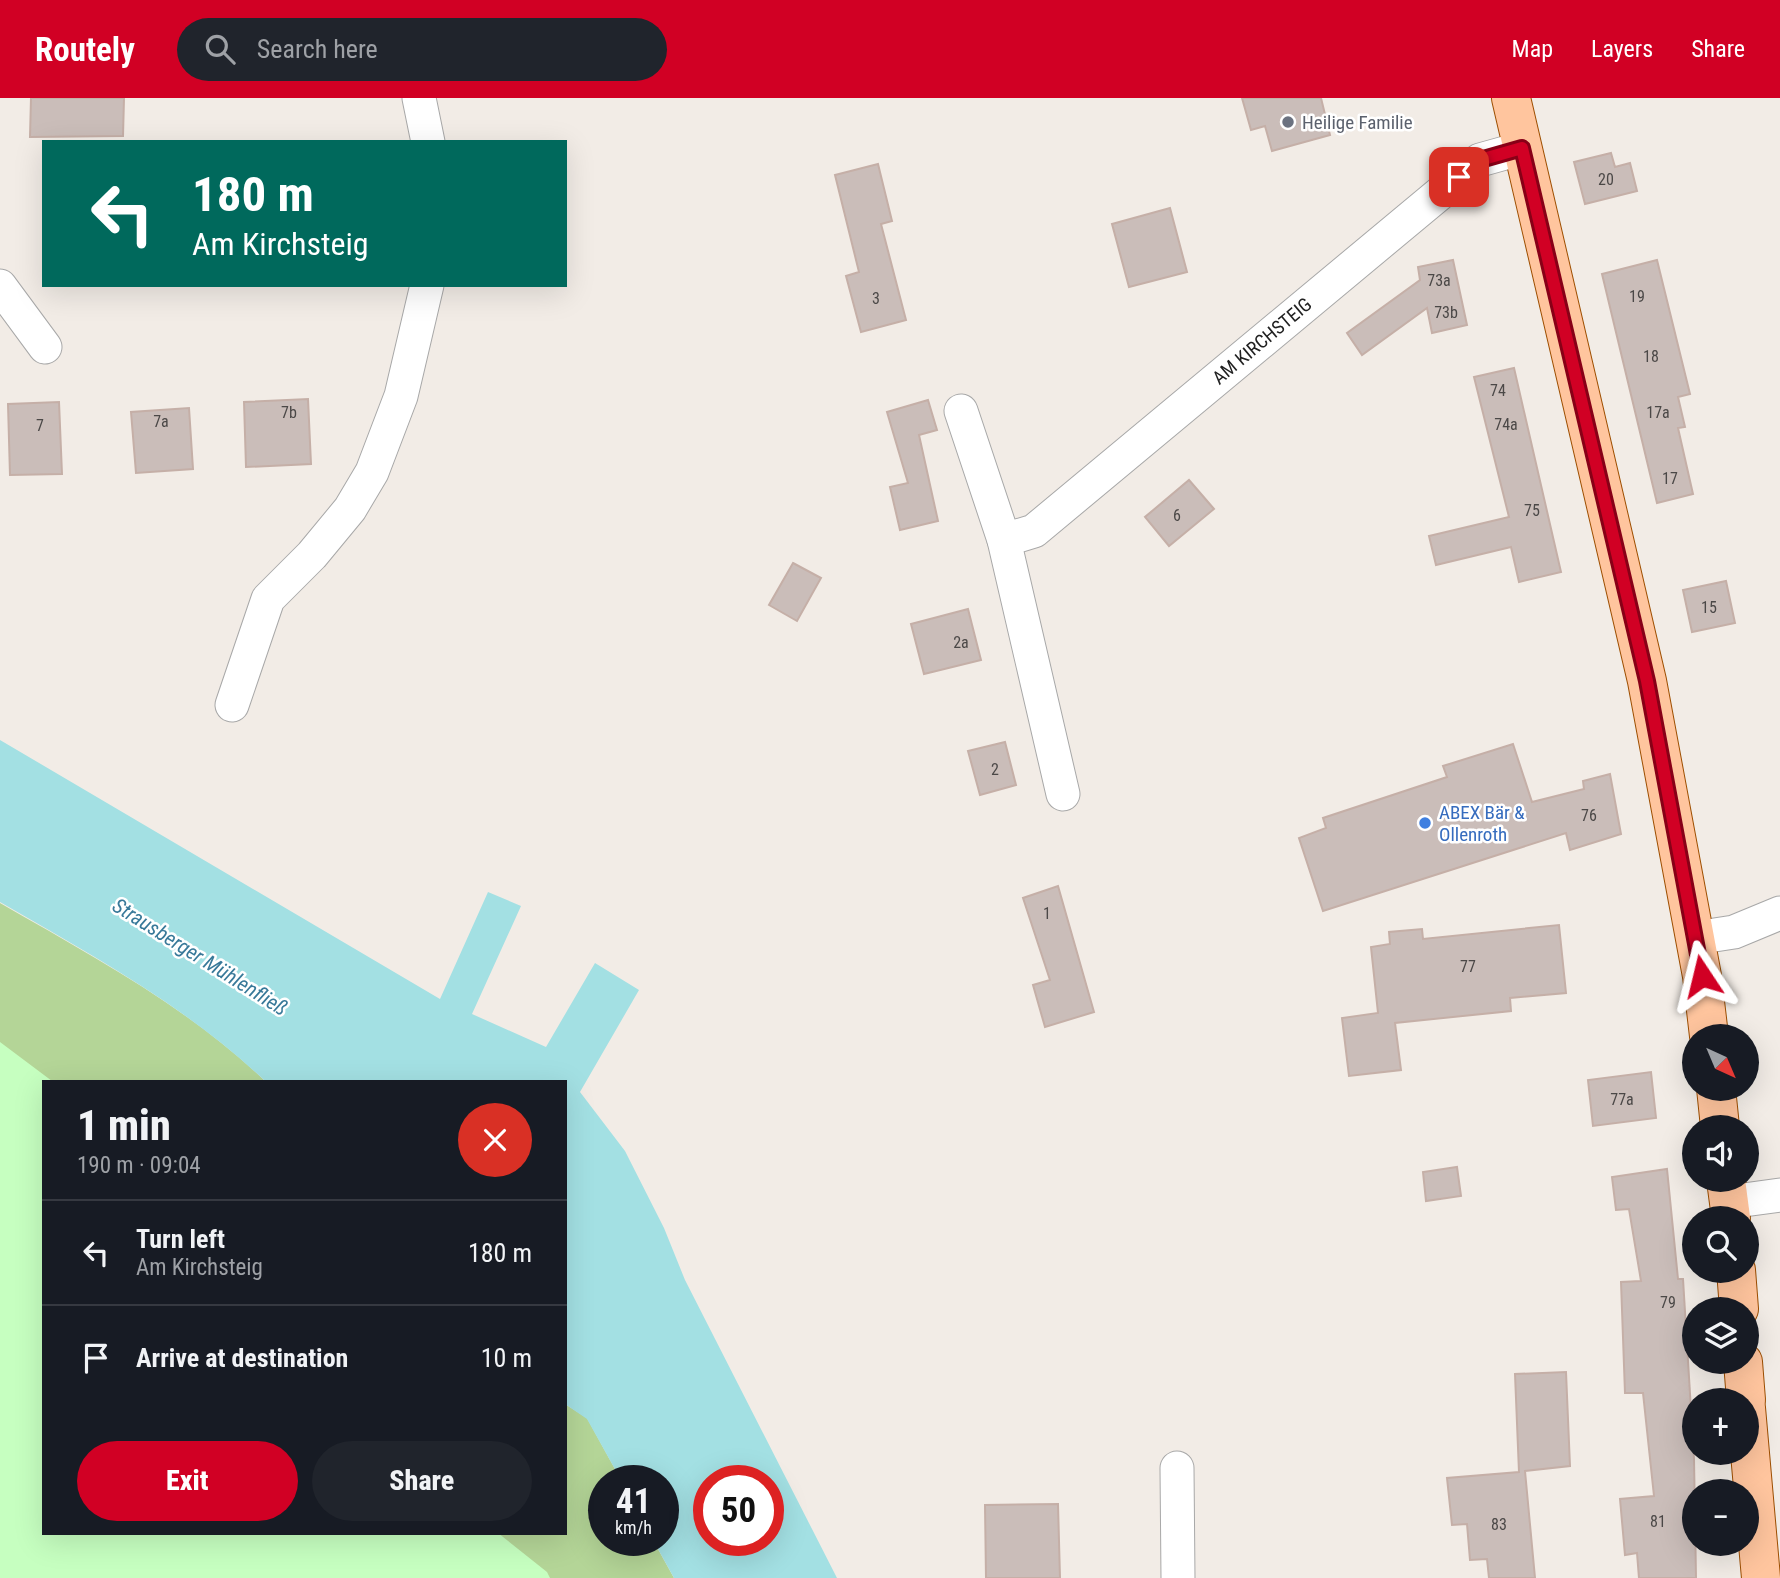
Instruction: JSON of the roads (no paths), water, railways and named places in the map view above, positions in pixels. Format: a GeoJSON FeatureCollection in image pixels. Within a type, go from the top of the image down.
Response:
{"type":"FeatureCollection","features":[{"type":"Feature","properties":{"kind":"main road"},"geometry":{"type":"LineString","coordinates":[[1511,98],[1647,681],[1695,938],[1707,1024]]}},
{"type":"Feature","properties":{"kind":"main road"},"geometry":{"type":"LineString","coordinates":[[1751,1465],[1761,1578]]}},
{"type":"Feature","properties":{"kind":"street"},"geometry":{"type":"LineString","coordinates":[[419,98],[428,140]]}},
{"type":"Feature","properties":{"kind":"street","name":"AM KIRCHSTEIG"},"geometry":{"type":"LineString","coordinates":[[1004,540],[1034,531],[1480,160],[1522,148]]}},
{"type":"Feature","properties":{"kind":"street"},"geometry":{"type":"LineString","coordinates":[[0,286],[46,347]]}},
{"type":"Feature","properties":{"kind":"street"},"geometry":{"type":"LineString","coordinates":[[232,705],[268,599],[312,555],[350,509],[372,472],[401,396],[427,287]]}},
{"type":"Feature","properties":{"kind":"street"},"geometry":{"type":"LineString","coordinates":[[961,411],[1004,540],[1063,794]]}},
{"type":"Feature","properties":{"kind":"street"},"geometry":{"type":"LineString","coordinates":[[1695,938],[1734,932],[1780,913]]}},
{"type":"Feature","properties":{"kind":"street"},"geometry":{"type":"LineString","coordinates":[[1729,1200],[1780,1195]]}},
{"type":"Feature","properties":{"kind":"street"},"geometry":{"type":"LineString","coordinates":[[1177,1468],[1178,1578]]}},
{"type":"Feature","properties":{"kind":"water","name":"Strausberger Mühlenfließ"},"geometry":{"type":"Polygon","coordinates":[[[0,740],[440,999],[488,892],[521,906],[472,1014],[546,1047],[595,963],[639,990],[580,1092],[625,1151],[664,1228],[685,1280],[779,1465],[693,1465],[693,1556],[784,1556],[784,1474],[837,1578],[674,1578],[662,1556],[679,1556],[679,1465],[613,1465],[587,1419],[567,1405],[567,1080],[264,1080],[204,1029],[138,984],[0,902],[0,740]]]}},
{"type":"Feature","properties":{"kind":"place","name":"Heilige Familie"},"geometry":{"type":"Point","coordinates":[1288,122]}},
{"type":"Feature","properties":{"kind":"place","name":"ABEX Bär & Ollenroth"},"geometry":{"type":"Point","coordinates":[1425,823]}}]}
